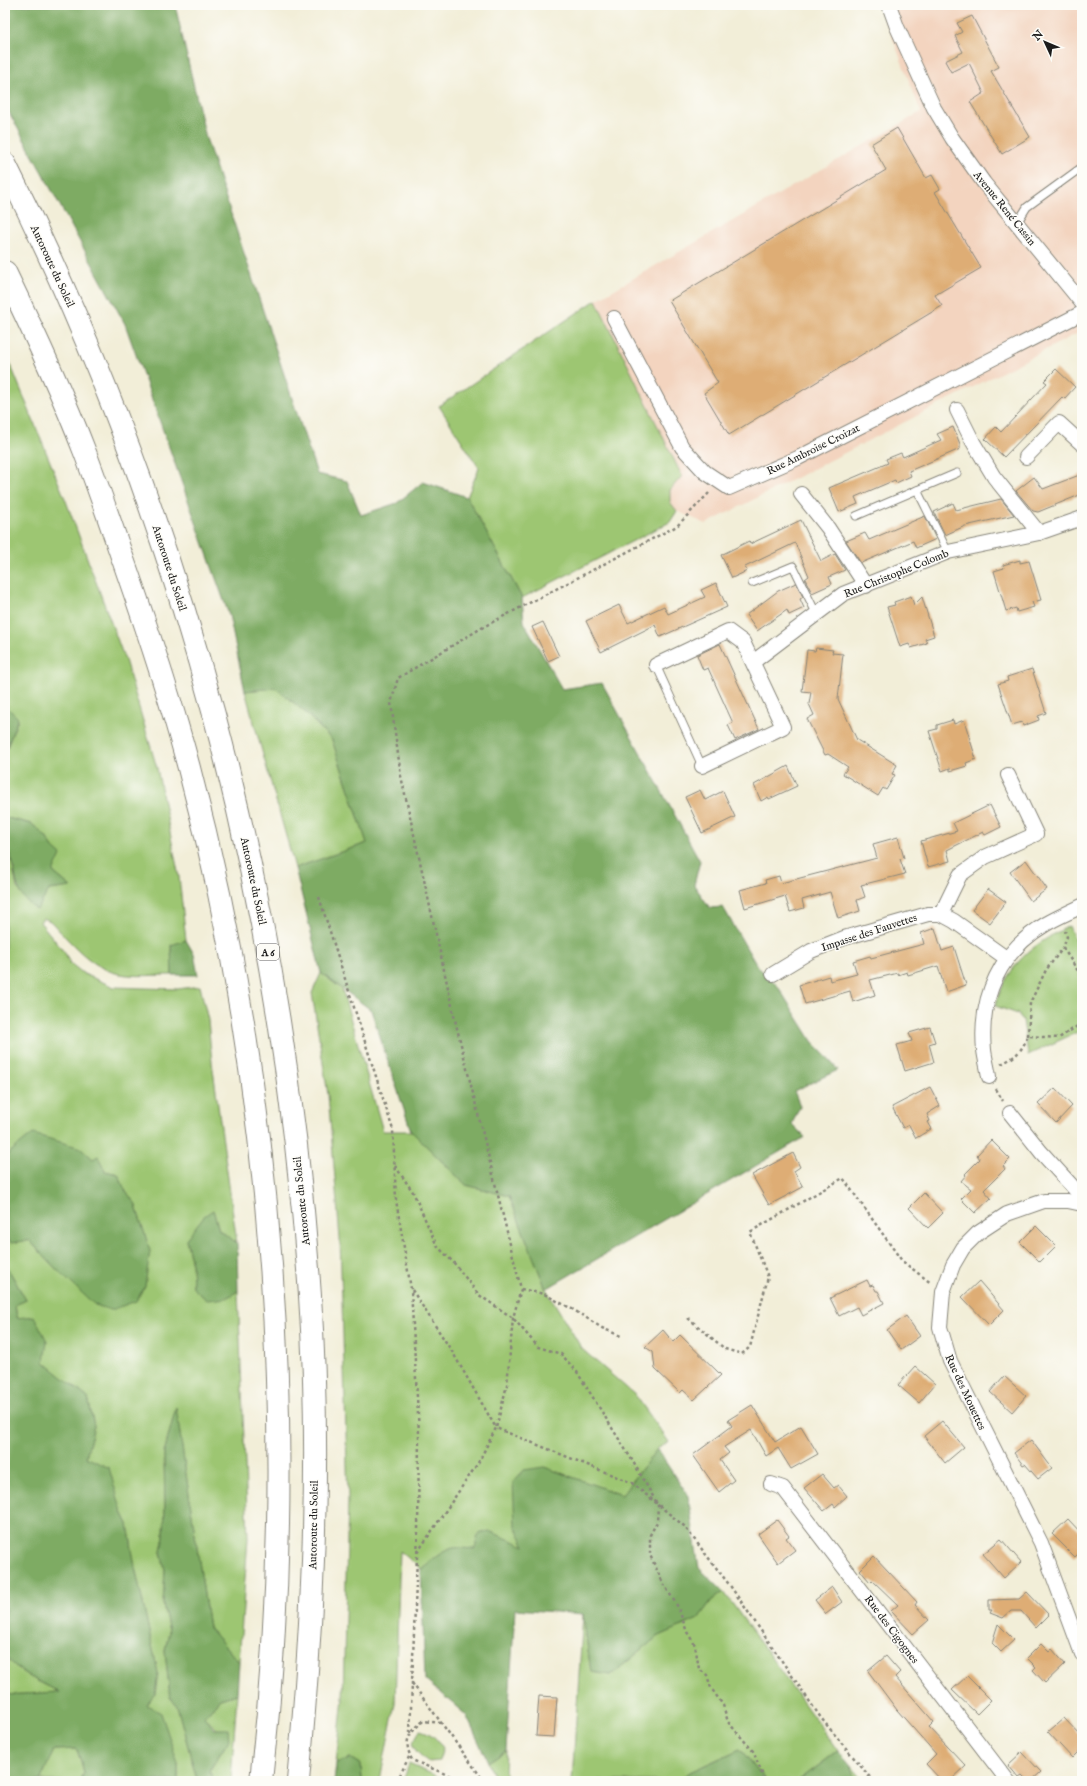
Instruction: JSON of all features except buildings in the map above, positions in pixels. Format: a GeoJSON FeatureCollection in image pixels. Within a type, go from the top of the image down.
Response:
{"type":"FeatureCollection","features":[{"type":"Feature","properties":{"kind":"highway","name":"Autoroute du Soleil"},"geometry":{"type":"LineString","coordinates":[[5,164],[70,303],[119,420],[171,568],[199,659],[224,752],[247,844],[265,936],[281,1026],[293,1120],[310,1300],[314,1407],[314,1520],[307,1684],[298,1781]]}},
{"type":"Feature","properties":{"kind":"highway"},"geometry":{"type":"LineString","coordinates":[[5,272],[34,332],[84,450],[158,659],[190,769],[211,861],[244,1034],[265,1198],[272,1295],[277,1409],[278,1508],[275,1602],[268,1709],[260,1781]]}},
{"type":"Feature","properties":{"kind":"street","name":"Avenue René Cassin"},"geometry":{"type":"LineString","coordinates":[[889,5],[897,27],[934,108],[952,138],[984,184],[1082,303]]}},
{"type":"Feature","properties":{"kind":"street","name":"Rue Ambroise Croizat"},"geometry":{"type":"LineString","coordinates":[[614,318],[682,447],[705,472],[729,488],[798,458],[1082,313]]}},
{"type":"Feature","properties":{"kind":"street"},"geometry":{"type":"LineString","coordinates":[[957,410],[973,442],[994,477],[1039,533]]}},
{"type":"Feature","properties":{"kind":"street"},"geometry":{"type":"LineString","coordinates":[[1026,457],[1060,423],[1082,444]]}},
{"type":"Feature","properties":{"kind":"street"},"geometry":{"type":"LineString","coordinates":[[801,494],[828,528],[866,586]]}},
{"type":"Feature","properties":{"kind":"street","name":"Rue Christophe Colomb"},"geometry":{"type":"LineString","coordinates":[[753,662],[843,594],[948,552],[1039,533],[1082,518]]}},
{"type":"Feature","properties":{"kind":"street"},"geometry":{"type":"LineString","coordinates":[[656,665],[728,631],[743,642],[783,727],[702,766]]}},
{"type":"Feature","properties":{"kind":"street"},"geometry":{"type":"LineString","coordinates":[[1006,958],[954,921],[941,914],[960,874],[985,857],[1036,834],[1008,775]]}},
{"type":"Feature","properties":{"kind":"street"},"geometry":{"type":"LineString","coordinates":[[989,1073],[984,1051],[984,1015],[994,980],[1006,958],[1022,942],[1046,924],[1082,906]]}},
{"type":"Feature","properties":{"kind":"street","name":"Impasse des Fauvettes"},"geometry":{"type":"LineString","coordinates":[[773,974],[811,951],[844,938],[915,917],[928,914],[941,914]]}},
{"type":"Feature","properties":{"kind":"street"},"geometry":{"type":"LineString","coordinates":[[1010,1113],[1041,1152],[1082,1198]]}},
{"type":"Feature","properties":{"kind":"street","name":"Rue des Mouettes"},"geometry":{"type":"LineString","coordinates":[[1082,1204],[1068,1201],[1044,1201],[1007,1214],[978,1233],[963,1248],[943,1292],[940,1327],[950,1361],[1041,1543],[1082,1654]]}},
{"type":"Feature","properties":{"kind":"street","name":"Rue des Cigognes"},"geometry":{"type":"LineString","coordinates":[[771,1484],[783,1488],[1008,1781]]}},
{"type":"Feature","properties":{"kind":"lane"},"geometry":{"type":"LineString","coordinates":[[1017,223],[1028,207],[1082,167]]}},
{"type":"Feature","properties":{"kind":"lane"},"geometry":{"type":"LineString","coordinates":[[856,516],[957,473]]}},
{"type":"Feature","properties":{"kind":"lane"},"geometry":{"type":"LineString","coordinates":[[917,490],[948,552]]}},
{"type":"Feature","properties":{"kind":"lane"},"geometry":{"type":"LineString","coordinates":[[752,583],[793,566],[816,613]]}},
{"type":"Feature","properties":{"kind":"lane"},"geometry":{"type":"LineString","coordinates":[[656,665],[702,766]]}},
{"type":"Feature","properties":{"kind":"path"},"geometry":{"type":"LineString","coordinates":[[417,1553],[478,1463],[496,1428],[507,1385],[513,1318],[521,1289],[456,1024],[402,783],[391,703],[398,678],[485,626],[677,526],[720,482]]}},
{"type":"Feature","properties":{"kind":"path"},"geometry":{"type":"LineString","coordinates":[[319,897],[393,1130],[396,1200],[411,1289],[419,1433],[417,1553],[410,1733],[407,1747],[412,1760],[462,1781]]}},
{"type":"Feature","properties":{"kind":"path"},"geometry":{"type":"LineString","coordinates":[[1010,1113],[989,1073],[1015,1058],[1023,1049],[1028,1036],[1030,1003],[1046,970],[1063,948],[1066,937],[1062,916]]}},
{"type":"Feature","properties":{"kind":"path"},"geometry":{"type":"LineString","coordinates":[[1063,948],[1082,977]]}},
{"type":"Feature","properties":{"kind":"path"},"geometry":{"type":"LineString","coordinates":[[1028,1036],[1059,1038],[1082,1023]]}},
{"type":"Feature","properties":{"kind":"path"},"geometry":{"type":"LineString","coordinates":[[394,1165],[413,1192],[437,1246],[454,1263],[480,1295],[513,1318],[538,1347],[561,1354],[577,1372],[658,1505],[657,1522],[650,1535],[650,1555],[663,1583],[678,1607],[687,1632],[695,1645],[699,1669],[707,1675],[711,1688],[723,1705],[728,1722],[753,1751],[765,1781]]}},
{"type":"Feature","properties":{"kind":"path"},"geometry":{"type":"LineString","coordinates":[[688,1318],[725,1348],[742,1354],[750,1347],[768,1277],[750,1232],[843,1178],[902,1261],[943,1292]]}},
{"type":"Feature","properties":{"kind":"path"},"geometry":{"type":"LineString","coordinates":[[411,1289],[453,1353],[496,1428],[632,1483],[684,1526],[736,1594],[821,1718],[872,1781]]}},
{"type":"Feature","properties":{"kind":"path"},"geometry":{"type":"LineString","coordinates":[[521,1289],[544,1294],[574,1310],[602,1328],[623,1337]]}},
{"type":"Feature","properties":{"kind":"path"},"geometry":{"type":"LineString","coordinates":[[412,1683],[484,1781]]}},
{"type":"Feature","properties":{"kind":"path"},"geometry":{"type":"LineString","coordinates":[[410,1733],[423,1721],[441,1723]]}},
{"type":"Feature","properties":{"kind":"path"},"geometry":{"type":"LineString","coordinates":[[397,1781],[410,1754]]}},
{"type":"Feature","properties":{"kind":"shaded area"},"geometry":{"type":"Polygon","coordinates":[[[880,5],[1082,5],[1082,331],[706,524],[677,511],[670,502],[670,490],[682,476],[596,300],[921,112],[880,5]]]}},
{"type":"Feature","properties":{"kind":"green space"},"geometry":{"type":"Polygon","coordinates":[[[5,5],[175,5],[206,138],[317,474],[347,481],[361,515],[397,503],[423,482],[467,497],[522,598],[524,622],[562,689],[602,683],[700,861],[694,885],[710,908],[723,907],[757,966],[777,985],[812,1041],[838,1070],[794,1091],[800,1106],[792,1124],[805,1137],[546,1289],[509,1196],[466,1185],[411,1131],[371,1010],[321,973],[295,868],[367,843],[332,740],[306,713],[276,688],[245,691],[229,615],[125,324],[5,105],[5,5]]]}},
{"type":"Feature","properties":{"kind":"green space"},"geometry":{"type":"Polygon","coordinates":[[[596,300],[682,476],[670,490],[670,502],[677,511],[670,522],[522,598],[467,497],[479,468],[439,406],[596,300]]]}},
{"type":"Feature","properties":{"kind":"green space"},"geometry":{"type":"Polygon","coordinates":[[[5,351],[66,501],[125,660],[157,768],[179,877],[186,940],[171,946],[172,975],[126,975],[109,971],[90,960],[50,921],[43,918],[40,922],[65,953],[70,963],[84,974],[114,987],[178,989],[200,986],[208,1020],[212,1062],[237,1243],[219,1230],[213,1210],[186,1239],[192,1264],[193,1288],[226,1298],[238,1291],[248,1538],[239,1662],[209,1628],[176,1408],[164,1453],[165,1508],[164,1536],[161,1552],[165,1570],[163,1604],[169,1631],[165,1651],[170,1697],[177,1706],[196,1776],[196,1781],[178,1781],[178,1763],[146,1705],[155,1694],[158,1673],[134,1562],[128,1524],[122,1512],[86,1457],[94,1426],[88,1398],[43,1362],[47,1341],[17,1318],[15,1305],[26,1300],[10,1272],[5,1267],[5,1233],[11,1243],[29,1240],[57,1270],[150,1251],[135,1203],[125,1190],[118,1174],[105,1171],[81,1148],[9,1153],[5,1167],[5,848],[10,853],[17,888],[37,909],[49,890],[71,887],[53,872],[53,848],[46,837],[32,824],[7,818],[5,816],[5,753],[18,719],[5,705],[5,351]]]}},
{"type":"Feature","properties":{"kind":"green space"},"geometry":{"type":"Polygon","coordinates":[[[276,688],[306,713],[332,740],[367,843],[295,868],[245,691],[276,688]]]}},
{"type":"Feature","properties":{"kind":"green space"},"geometry":{"type":"Polygon","coordinates":[[[5,705],[18,718],[5,753],[5,705]]]}},
{"type":"Feature","properties":{"kind":"green space"},"geometry":{"type":"Polygon","coordinates":[[[5,816],[7,818],[32,824],[46,837],[53,848],[61,855],[53,872],[71,887],[49,890],[37,910],[27,902],[21,894],[13,862],[5,848],[5,816]]]}},
{"type":"Feature","properties":{"kind":"green space"},"geometry":{"type":"Polygon","coordinates":[[[1069,926],[1082,957],[1082,1030],[1028,1055],[1023,1020],[1018,1014],[995,1006],[1007,978],[1023,957],[1043,941],[1069,926]]]}},
{"type":"Feature","properties":{"kind":"green space"},"geometry":{"type":"Polygon","coordinates":[[[186,940],[194,954],[198,975],[172,975],[171,945],[186,940]]]}},
{"type":"Feature","properties":{"kind":"green space"},"geometry":{"type":"Polygon","coordinates":[[[321,973],[342,989],[383,1131],[411,1131],[466,1185],[509,1196],[546,1289],[582,1349],[636,1396],[669,1442],[657,1449],[622,1495],[544,1467],[525,1547],[464,1550],[457,1549],[446,1551],[421,1569],[400,1551],[395,1703],[380,1781],[362,1781],[361,1765],[350,1758],[336,1763],[343,1698],[348,1499],[340,1239],[328,1095],[312,993],[321,973]]]}},
{"type":"Feature","properties":{"kind":"green space"},"geometry":{"type":"Polygon","coordinates":[[[33,1134],[81,1148],[93,1159],[98,1156],[105,1171],[118,1174],[125,1190],[135,1203],[150,1251],[145,1286],[136,1301],[111,1310],[95,1305],[57,1270],[29,1240],[11,1243],[5,1233],[5,1167],[9,1153],[33,1134]]]}},
{"type":"Feature","properties":{"kind":"green space"},"geometry":{"type":"Polygon","coordinates":[[[213,1210],[219,1230],[237,1243],[238,1291],[226,1298],[207,1300],[193,1288],[192,1264],[186,1239],[204,1216],[213,1210]]]}},
{"type":"Feature","properties":{"kind":"green space"},"geometry":{"type":"Polygon","coordinates":[[[5,1267],[10,1272],[26,1300],[15,1305],[17,1318],[34,1316],[47,1341],[44,1362],[88,1398],[94,1426],[86,1457],[109,1468],[122,1512],[128,1524],[134,1562],[158,1673],[155,1694],[147,1705],[161,1713],[178,1763],[178,1781],[81,1781],[84,1773],[77,1749],[54,1750],[40,1781],[5,1781],[5,1695],[59,1692],[23,1672],[5,1655],[5,1267]]]}},
{"type":"Feature","properties":{"kind":"green space"},"geometry":{"type":"Polygon","coordinates":[[[176,1407],[209,1628],[239,1662],[237,1694],[220,1699],[204,1717],[215,1729],[228,1729],[229,1740],[209,1771],[214,1779],[222,1781],[196,1781],[196,1776],[177,1706],[170,1697],[165,1651],[169,1631],[163,1604],[165,1570],[161,1552],[164,1536],[165,1508],[164,1453],[176,1407]]]}},
{"type":"Feature","properties":{"kind":"green space"},"geometry":{"type":"Polygon","coordinates":[[[657,1449],[688,1496],[699,1568],[724,1592],[712,1600],[698,1619],[657,1637],[611,1675],[591,1672],[583,1614],[515,1609],[506,1750],[488,1762],[466,1715],[425,1680],[421,1569],[444,1551],[449,1549],[475,1549],[478,1534],[489,1531],[525,1546],[515,1526],[513,1482],[524,1470],[544,1467],[622,1495],[657,1449]]]}},
{"type":"Feature","properties":{"kind":"green space"},"geometry":{"type":"Polygon","coordinates":[[[724,1592],[838,1751],[798,1781],[767,1781],[740,1749],[690,1772],[679,1781],[572,1781],[583,1614],[591,1672],[611,1675],[657,1637],[698,1619],[712,1600],[724,1592]]]}},
{"type":"Feature","properties":{"kind":"green space"},"geometry":{"type":"Polygon","coordinates":[[[5,1655],[23,1672],[37,1681],[60,1692],[5,1695],[5,1655]]]}},
{"type":"Feature","properties":{"kind":"green space"},"geometry":{"type":"Polygon","coordinates":[[[237,1694],[231,1781],[214,1779],[209,1771],[229,1740],[204,1717],[220,1699],[237,1694]]]}},
{"type":"Feature","properties":{"kind":"green space"},"geometry":{"type":"Polygon","coordinates":[[[420,1730],[433,1736],[443,1748],[439,1761],[428,1762],[417,1752],[412,1744],[420,1730]]]}},
{"type":"Feature","properties":{"kind":"green space"},"geometry":{"type":"Polygon","coordinates":[[[77,1749],[84,1773],[81,1781],[40,1781],[54,1750],[77,1749]]]}},
{"type":"Feature","properties":{"kind":"green space"},"geometry":{"type":"Polygon","coordinates":[[[740,1749],[767,1781],[679,1781],[690,1772],[740,1749]]]}},
{"type":"Feature","properties":{"kind":"green space"},"geometry":{"type":"Polygon","coordinates":[[[506,1750],[505,1775],[513,1781],[495,1781],[488,1762],[506,1750]]]}},
{"type":"Feature","properties":{"kind":"green space"},"geometry":{"type":"Polygon","coordinates":[[[838,1751],[850,1765],[855,1781],[798,1781],[838,1751]]]}},
{"type":"Feature","properties":{"kind":"green space"},"geometry":{"type":"Polygon","coordinates":[[[350,1758],[361,1765],[362,1781],[334,1781],[336,1763],[350,1758]]]}},
{"type":"Feature","properties":{"kind":"green space"},"geometry":{"type":"Polygon","coordinates":[[[409,1764],[448,1781],[403,1781],[409,1764]]]}},
{"type":"Feature","properties":{"kind":"green space"},"geometry":{"type":"Polygon","coordinates":[[[850,1765],[863,1781],[855,1781],[850,1765]]]}}]}
